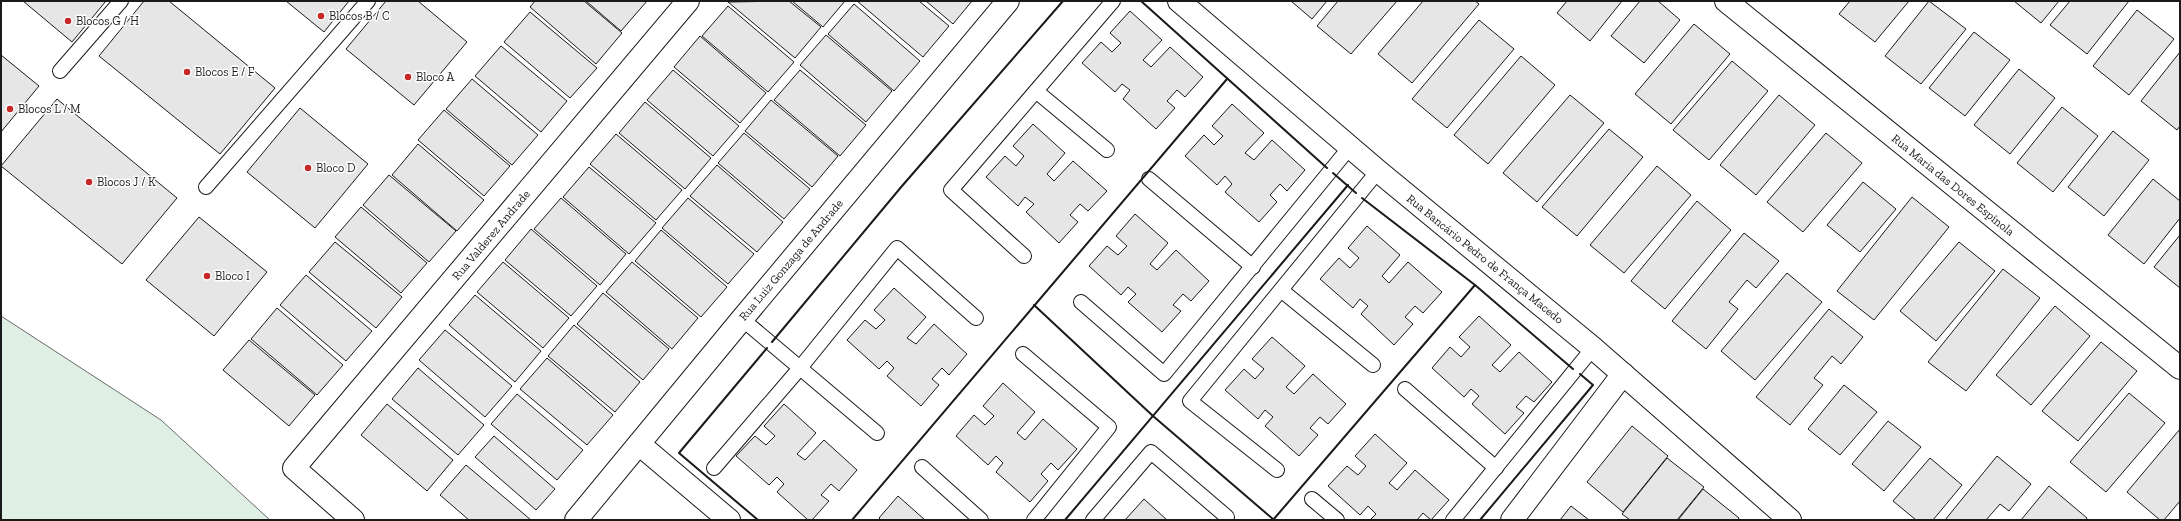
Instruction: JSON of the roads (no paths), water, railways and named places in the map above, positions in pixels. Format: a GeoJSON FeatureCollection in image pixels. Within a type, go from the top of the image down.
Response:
{"type":"FeatureCollection","features":[{"type":"Feature","properties":{"kind":"street","name":"Rua Valderez Andrade"},"geometry":{"type":"LineString","coordinates":[[353,520],[294,468],[688,1]]}},
{"type":"Feature","properties":{"kind":"street","name":"Rua Luiz Gonzaga de Andrade"},"geometry":{"type":"LineString","coordinates":[[576,520],[1008,1]]}},
{"type":"Feature","properties":{"kind":"street","name":"Rua Bancário Pedro de França Macedo"},"geometry":{"type":"LineString","coordinates":[[1179,1],[1378,171],[1593,348],[1790,520]]}},
{"type":"Feature","properties":{"kind":"street","name":"Rua Maria das Dores Espínola"},"geometry":{"type":"LineString","coordinates":[[1726,1],[2180,368]]}},
{"type":"Feature","properties":{"kind":"street"},"geometry":{"type":"LineString","coordinates":[[1512,520],[1623,374]]}},
{"type":"Feature","properties":{"kind":"street"},"geometry":{"type":"LineString","coordinates":[[639,444],[728,520]]}},
{"type":"Feature","properties":{"kind":"lane"},"geometry":{"type":"LineString","coordinates":[[60,70],[121,1]]}},
{"type":"Feature","properties":{"kind":"lane"},"geometry":{"type":"LineString","coordinates":[[206,187],[368,1]]}},
{"type":"Feature","properties":{"kind":"lane"},"geometry":{"type":"LineString","coordinates":[[1024,256],[951,190],[1113,1]]}},
{"type":"Feature","properties":{"kind":"lane"},"geometry":{"type":"LineString","coordinates":[[1036,91],[1107,150]]}},
{"type":"Feature","properties":{"kind":"lane"},"geometry":{"type":"LineString","coordinates":[[1081,302],[1164,374],[1350,147]]}},
{"type":"Feature","properties":{"kind":"lane"},"geometry":{"type":"LineString","coordinates":[[1277,470],[1190,401],[1378,171]]}},
{"type":"Feature","properties":{"kind":"lane"},"geometry":{"type":"LineString","coordinates":[[1149,179],[1253,267]]}},
{"type":"Feature","properties":{"kind":"lane"},"geometry":{"type":"LineString","coordinates":[[714,468],[800,368],[897,248],[976,318]]}},
{"type":"Feature","properties":{"kind":"lane"},"geometry":{"type":"LineString","coordinates":[[1282,290],[1373,365]]}},
{"type":"Feature","properties":{"kind":"lane"},"geometry":{"type":"LineString","coordinates":[[742,319],[877,433]]}},
{"type":"Feature","properties":{"kind":"lane"},"geometry":{"type":"LineString","coordinates":[[1453,520],[1593,348]]}},
{"type":"Feature","properties":{"kind":"lane"},"geometry":{"type":"LineString","coordinates":[[1023,354],[1109,427],[1034,520]]}},
{"type":"Feature","properties":{"kind":"lane"},"geometry":{"type":"LineString","coordinates":[[1405,389],[1496,468]]}},
{"type":"Feature","properties":{"kind":"lane"},"geometry":{"type":"LineString","coordinates":[[1093,520],[1151,452],[1227,517]]}},
{"type":"Feature","properties":{"kind":"lane"},"geometry":{"type":"LineString","coordinates":[[922,467],[981,520]]}},
{"type":"Feature","properties":{"kind":"lane"},"geometry":{"type":"LineString","coordinates":[[1312,499],[1337,520]]}},
{"type":"Feature","properties":{"kind":"place","name":"Blocos B / C"},"geometry":{"type":"Point","coordinates":[321,16]}},
{"type":"Feature","properties":{"kind":"place","name":"Blocos G / H"},"geometry":{"type":"Point","coordinates":[68,21]}},
{"type":"Feature","properties":{"kind":"place","name":"Blocos E / F"},"geometry":{"type":"Point","coordinates":[187,72]}},
{"type":"Feature","properties":{"kind":"place","name":"Bloco A"},"geometry":{"type":"Point","coordinates":[408,77]}},
{"type":"Feature","properties":{"kind":"place","name":"Blocos L / M"},"geometry":{"type":"Point","coordinates":[10,109]}},
{"type":"Feature","properties":{"kind":"place","name":"Bloco D"},"geometry":{"type":"Point","coordinates":[308,168]}},
{"type":"Feature","properties":{"kind":"place","name":"Blocos J / K"},"geometry":{"type":"Point","coordinates":[89,182]}},
{"type":"Feature","properties":{"kind":"place","name":"Bloco I"},"geometry":{"type":"Point","coordinates":[207,276]}}]}
